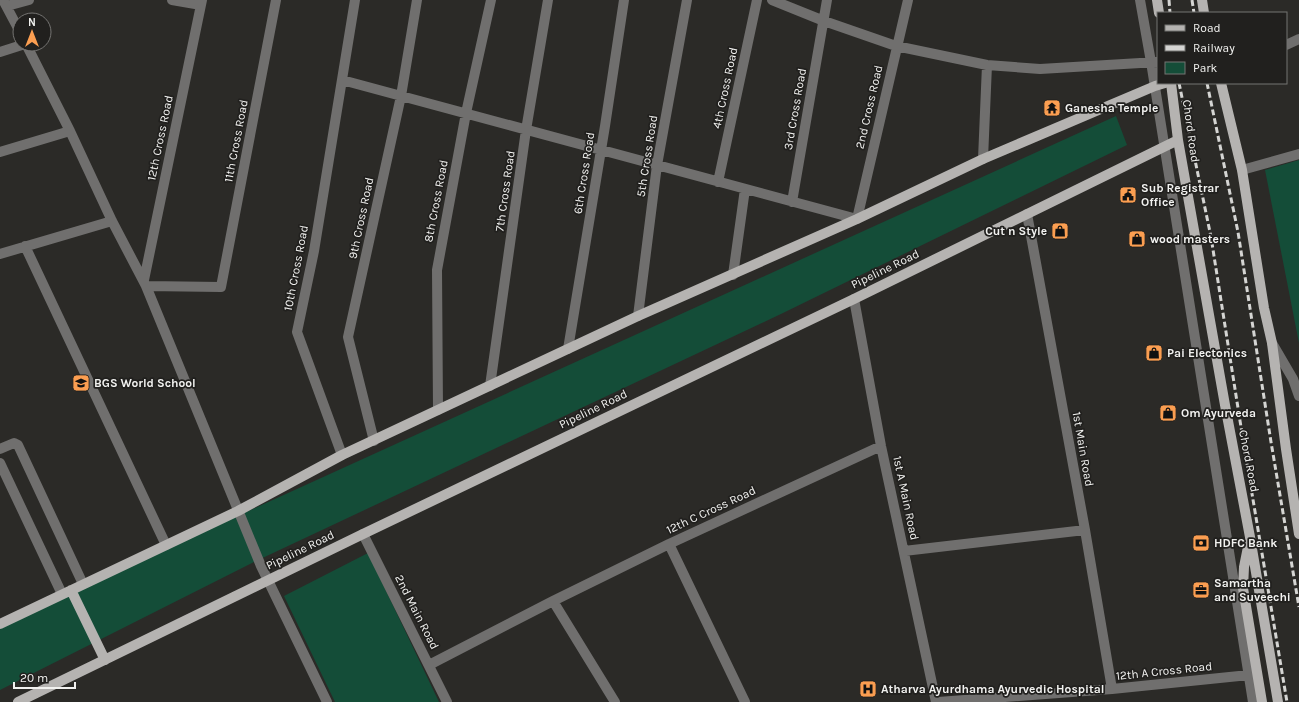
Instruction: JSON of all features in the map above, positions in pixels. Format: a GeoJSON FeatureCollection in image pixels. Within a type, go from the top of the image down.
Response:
{"type":"FeatureCollection","features":[{"type":"Feature","properties":{"kind":"main road"},"geometry":{"type":"LineString","coordinates":[[1157,0],[1159,12]]}},
{"type":"Feature","properties":{"kind":"main road"},"geometry":{"type":"LineString","coordinates":[[1202,0],[1204,12]]}},
{"type":"Feature","properties":{"kind":"main road"},"geometry":{"type":"LineString","coordinates":[[0,624],[238,511],[342,455],[638,316],[857,219],[983,159],[1162,84]]}},
{"type":"Feature","properties":{"kind":"main road","name":"Chord Road"},"geometry":{"type":"LineString","coordinates":[[1171,84],[1178,140],[1250,536],[1278,702]]}},
{"type":"Feature","properties":{"kind":"main road"},"geometry":{"type":"LineString","coordinates":[[1221,84],[1242,170],[1264,308],[1272,343],[1286,449],[1298,517],[1299,534]]}},
{"type":"Feature","properties":{"kind":"main road","name":"Pipeline Road"},"geometry":{"type":"LineString","coordinates":[[18,702],[363,534],[854,299],[1178,140]]}},
{"type":"Feature","properties":{"kind":"main road"},"geometry":{"type":"LineString","coordinates":[[1250,536],[1244,567],[1243,588],[1262,702]]}},
{"type":"Feature","properties":{"kind":"main road"},"geometry":{"type":"LineString","coordinates":[[71,590],[105,660]]}},
{"type":"Feature","properties":{"kind":"street"},"geometry":{"type":"LineString","coordinates":[[12,17],[5,3],[29,0]]}},
{"type":"Feature","properties":{"kind":"street"},"geometry":{"type":"LineString","coordinates":[[172,0],[201,2]]}},
{"type":"Feature","properties":{"kind":"street","name":"11th Cross Road"},"geometry":{"type":"LineString","coordinates":[[145,283],[221,287],[276,0]]}},
{"type":"Feature","properties":{"kind":"street","name":"10th Cross Road"},"geometry":{"type":"LineString","coordinates":[[342,455],[297,332],[314,251],[355,0]]}},
{"type":"Feature","properties":{"kind":"street","name":"9th Cross Road"},"geometry":{"type":"LineString","coordinates":[[374,441],[348,336],[401,96],[417,0]]}},
{"type":"Feature","properties":{"kind":"street","name":"8th Cross Road"},"geometry":{"type":"LineString","coordinates":[[438,410],[437,270],[466,113],[490,0]]}},
{"type":"Feature","properties":{"kind":"street","name":"7th Cross Road"},"geometry":{"type":"LineString","coordinates":[[490,386],[526,130],[548,0]]}},
{"type":"Feature","properties":{"kind":"street","name":"6th Cross Road"},"geometry":{"type":"LineString","coordinates":[[568,349],[624,0]]}},
{"type":"Feature","properties":{"kind":"street","name":"5th Cross Road"},"geometry":{"type":"LineString","coordinates":[[638,316],[658,166],[687,0]]}},
{"type":"Feature","properties":{"kind":"street","name":"4th Cross Road"},"geometry":{"type":"LineString","coordinates":[[718,182],[757,0]]}},
{"type":"Feature","properties":{"kind":"street"},"geometry":{"type":"LineString","coordinates":[[772,0],[824,21],[896,46],[987,66],[1040,69],[1155,62]]}},
{"type":"Feature","properties":{"kind":"street","name":"3rd Cross Road"},"geometry":{"type":"LineString","coordinates":[[792,202],[827,0]]}},
{"type":"Feature","properties":{"kind":"street","name":"2nd Cross Road"},"geometry":{"type":"LineString","coordinates":[[857,219],[896,46],[908,0]]}},
{"type":"Feature","properties":{"kind":"street"},"geometry":{"type":"LineString","coordinates":[[1140,0],[1155,62],[1155,86],[1253,702]]}},
{"type":"Feature","properties":{"kind":"street","name":"12th Cross Road"},"geometry":{"type":"LineString","coordinates":[[145,283],[201,2]]}},
{"type":"Feature","properties":{"kind":"street"},"geometry":{"type":"LineString","coordinates":[[1287,45],[1299,39]]}},
{"type":"Feature","properties":{"kind":"street"},"geometry":{"type":"LineString","coordinates":[[0,52],[12,48]]}},
{"type":"Feature","properties":{"kind":"street"},"geometry":{"type":"LineString","coordinates":[[30,52],[70,131],[112,221],[145,283],[267,581],[327,702]]}},
{"type":"Feature","properties":{"kind":"street"},"geometry":{"type":"LineString","coordinates":[[983,159],[987,66]]}},
{"type":"Feature","properties":{"kind":"street"},"geometry":{"type":"LineString","coordinates":[[342,80],[857,219]]}},
{"type":"Feature","properties":{"kind":"street"},"geometry":{"type":"LineString","coordinates":[[0,152],[70,131]]}},
{"type":"Feature","properties":{"kind":"street"},"geometry":{"type":"LineString","coordinates":[[1242,170],[1299,154]]}},
{"type":"Feature","properties":{"kind":"street"},"geometry":{"type":"LineString","coordinates":[[733,275],[745,189]]}},
{"type":"Feature","properties":{"kind":"street","name":"1st Main Road"},"geometry":{"type":"LineString","coordinates":[[1027,214],[1085,530],[1112,689]]}},
{"type":"Feature","properties":{"kind":"street"},"geometry":{"type":"LineString","coordinates":[[0,254],[112,221]]}},
{"type":"Feature","properties":{"kind":"street"},"geometry":{"type":"LineString","coordinates":[[25,246],[166,545]]}},
{"type":"Feature","properties":{"kind":"street","name":"1st A Main Road"},"geometry":{"type":"LineString","coordinates":[[854,299],[894,510],[937,702]]}},
{"type":"Feature","properties":{"kind":"street"},"geometry":{"type":"LineString","coordinates":[[1272,343],[1293,379],[1299,396]]}},
{"type":"Feature","properties":{"kind":"street"},"geometry":{"type":"LineString","coordinates":[[0,449],[14,443],[18,445],[83,584]]}},
{"type":"Feature","properties":{"kind":"street","name":"12th C Cross Road"},"geometry":{"type":"LineString","coordinates":[[429,665],[553,601],[669,544],[881,446]]}},
{"type":"Feature","properties":{"kind":"street"},"geometry":{"type":"LineString","coordinates":[[0,463],[62,594]]}},
{"type":"Feature","properties":{"kind":"street"},"geometry":{"type":"LineString","coordinates":[[904,551],[1085,530]]}},
{"type":"Feature","properties":{"kind":"street","name":"2nd Main Road"},"geometry":{"type":"LineString","coordinates":[[363,534],[447,702]]}},
{"type":"Feature","properties":{"kind":"street"},"geometry":{"type":"LineString","coordinates":[[669,544],[745,702]]}},
{"type":"Feature","properties":{"kind":"street"},"geometry":{"type":"LineString","coordinates":[[553,601],[616,702]]}},
{"type":"Feature","properties":{"kind":"street","name":"12th A Cross Road"},"geometry":{"type":"LineString","coordinates":[[937,702],[1112,689],[1249,675]]}},
{"type":"Feature","properties":{"kind":"green space"},"geometry":{"type":"Polygon","coordinates":[[[1116,116],[1127,145],[783,313],[252,563],[0,690],[0,627],[231,519],[1116,116]]]}},
{"type":"Feature","properties":{"kind":"green space"},"geometry":{"type":"Polygon","coordinates":[[[1299,160],[1299,343],[1265,170],[1299,160]]]}},
{"type":"Feature","properties":{"kind":"green space"},"geometry":{"type":"Polygon","coordinates":[[[368,553],[439,702],[335,702],[284,596],[368,553]]]}},
{"type":"Feature","properties":{"kind":"railway"},"geometry":{"type":"LineString","coordinates":[[1169,0],[1170,12]]}},
{"type":"Feature","properties":{"kind":"railway"},"geometry":{"type":"LineString","coordinates":[[1192,0],[1194,12]]}},
{"type":"Feature","properties":{"kind":"railway"},"geometry":{"type":"LineString","coordinates":[[1179,84],[1211,237],[1287,702]]}},
{"type":"Feature","properties":{"kind":"railway"},"geometry":{"type":"LineString","coordinates":[[1207,84],[1238,232],[1299,607]]}},
{"type":"Feature","properties":{"kind":"place","name":"Ganesha Temple"},"geometry":{"type":"Point","coordinates":[1052,108]}},
{"type":"Feature","properties":{"kind":"place","name":"Sub Registrar Office"},"geometry":{"type":"Point","coordinates":[1128,195]}},
{"type":"Feature","properties":{"kind":"place","name":"Cut n Style"},"geometry":{"type":"Point","coordinates":[1060,231]}},
{"type":"Feature","properties":{"kind":"place","name":"wood masters"},"geometry":{"type":"Point","coordinates":[1137,239]}},
{"type":"Feature","properties":{"kind":"place","name":"Pai Electonics"},"geometry":{"type":"Point","coordinates":[1154,353]}},
{"type":"Feature","properties":{"kind":"place","name":"BGS World School"},"geometry":{"type":"Point","coordinates":[81,383]}},
{"type":"Feature","properties":{"kind":"place","name":"Om Ayurveda"},"geometry":{"type":"Point","coordinates":[1168,413]}},
{"type":"Feature","properties":{"kind":"place","name":"HDFC Bank"},"geometry":{"type":"Point","coordinates":[1201,543]}},
{"type":"Feature","properties":{"kind":"place","name":"Samartha and Suveechi"},"geometry":{"type":"Point","coordinates":[1201,590]}},
{"type":"Feature","properties":{"kind":"place","name":"Atharva Ayurdhama Ayurvedic Hospital"},"geometry":{"type":"Point","coordinates":[868,689]}}]}
